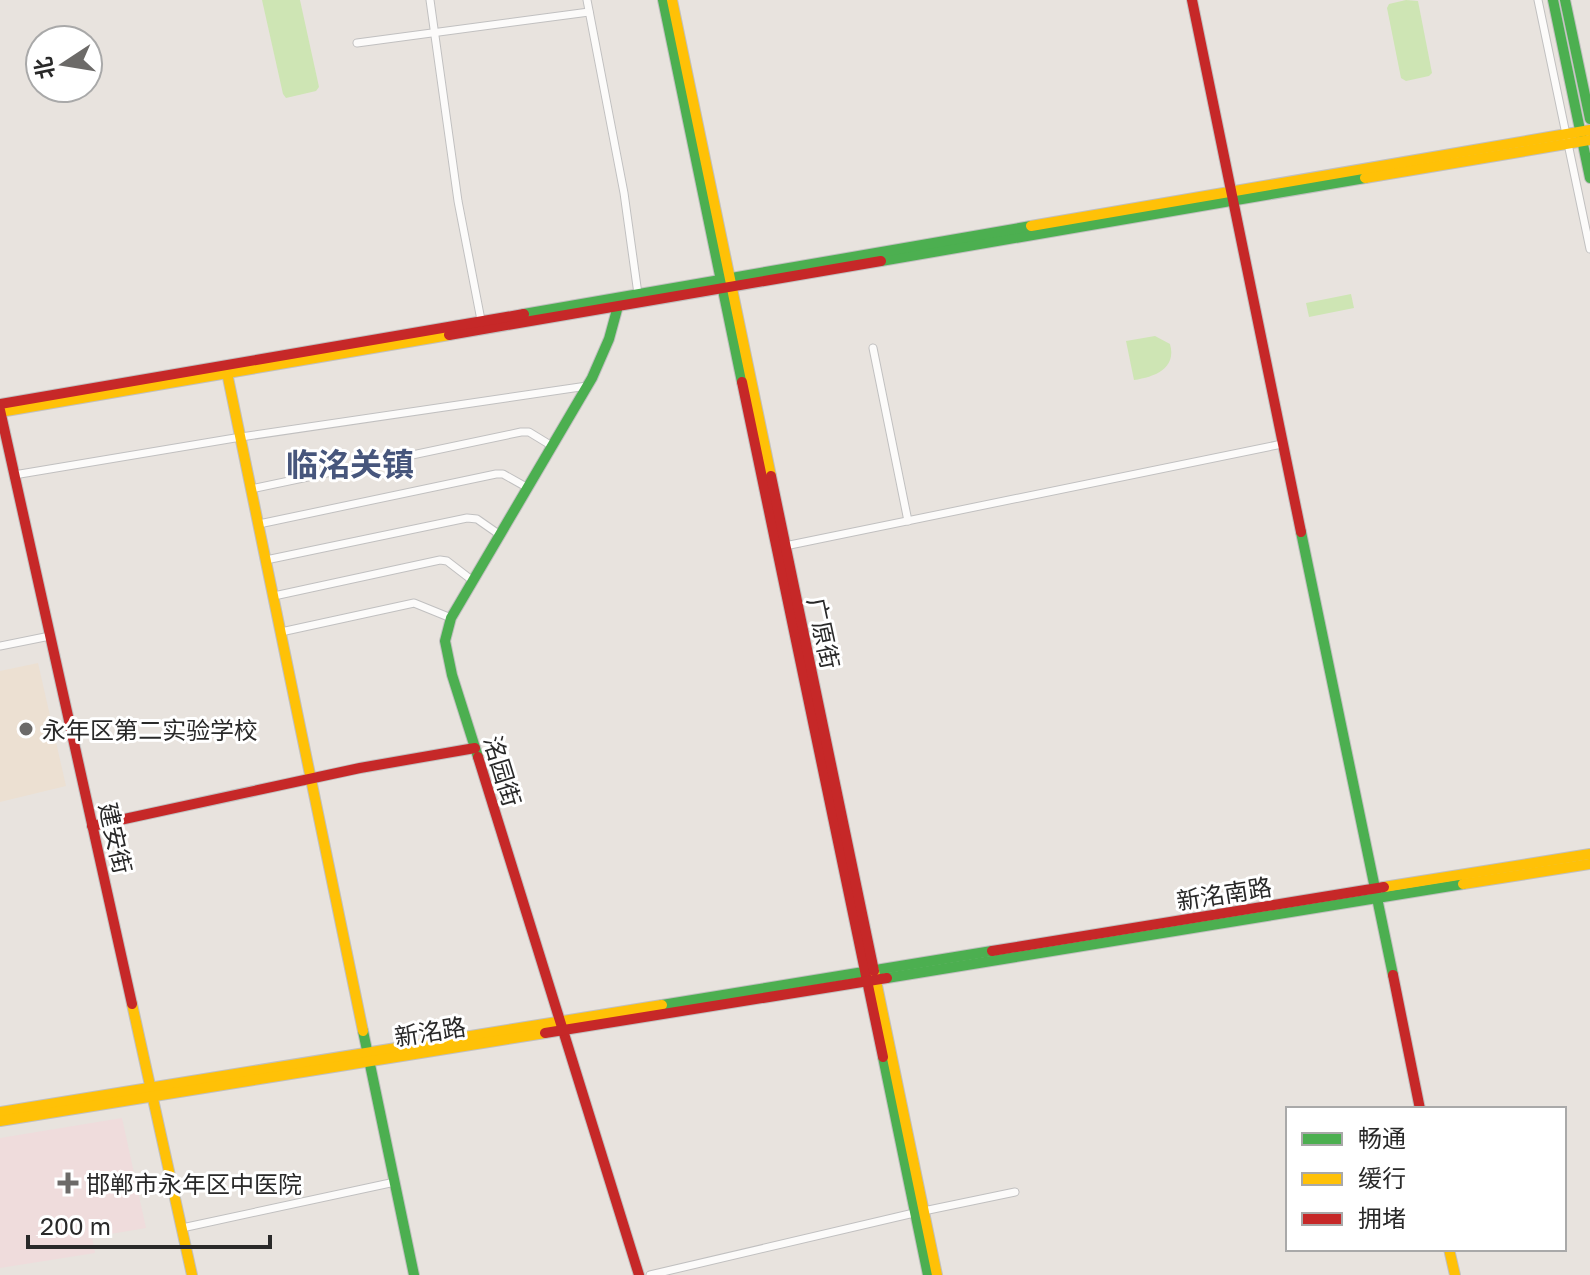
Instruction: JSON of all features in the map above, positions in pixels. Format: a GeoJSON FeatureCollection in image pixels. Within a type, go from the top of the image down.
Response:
{"type":"FeatureCollection","features":[{"type":"Feature","properties":{"kind":"street"},"geometry":{"type":"LineString","coordinates":[[430,0],[458,201],[481,320]]}},
{"type":"Feature","properties":{"kind":"street"},"geometry":{"type":"LineString","coordinates":[[587,0],[624,193],[638,294]]}},
{"type":"Feature","properties":{"kind":"street","name":"广原街"},"geometry":{"type":"LineString","coordinates":[[663,0],[785,546],[870,976]]}},
{"type":"Feature","properties":{"kind":"street","name":"广原街"},"geometry":{"type":"LineString","coordinates":[[672,0],[725,283],[919,1212],[928,1275]]}},
{"type":"Feature","properties":{"kind":"street"},"geometry":{"type":"LineString","coordinates":[[1192,0],[1420,1107]]}},
{"type":"Feature","properties":{"kind":"street"},"geometry":{"type":"LineString","coordinates":[[1538,0],[1590,249]]}},
{"type":"Feature","properties":{"kind":"street"},"geometry":{"type":"LineString","coordinates":[[1553,0],[1586,136],[1590,178]]}},
{"type":"Feature","properties":{"kind":"street"},"geometry":{"type":"LineString","coordinates":[[1565,0],[1590,119]]}},
{"type":"Feature","properties":{"kind":"street"},"geometry":{"type":"LineString","coordinates":[[357,43],[589,12]]}},
{"type":"Feature","properties":{"kind":"street"},"geometry":{"type":"LineString","coordinates":[[0,411],[481,320],[725,283],[1586,136]]}},
{"type":"Feature","properties":{"kind":"street"},"geometry":{"type":"LineString","coordinates":[[0,404],[618,306],[725,283]]}},
{"type":"Feature","properties":{"kind":"street","name":"洺园街"},"geometry":{"type":"LineString","coordinates":[[618,306],[609,339],[587,386],[451,618],[445,641],[475,748],[639,1275]]}},
{"type":"Feature","properties":{"kind":"street"},"geometry":{"type":"LineString","coordinates":[[873,348],[908,521]]}},
{"type":"Feature","properties":{"kind":"street"},"geometry":{"type":"LineString","coordinates":[[226,368],[414,1275]]}},
{"type":"Feature","properties":{"kind":"street"},"geometry":{"type":"LineString","coordinates":[[0,477],[241,437],[587,386]]}},
{"type":"Feature","properties":{"kind":"street","name":"建安街"},"geometry":{"type":"LineString","coordinates":[[0,411],[192,1275]]}},
{"type":"Feature","properties":{"kind":"street"},"geometry":{"type":"LineString","coordinates":[[251,489],[521,432],[529,432],[552,446]]}},
{"type":"Feature","properties":{"kind":"street"},"geometry":{"type":"LineString","coordinates":[[785,546],[1282,444]]}},
{"type":"Feature","properties":{"kind":"street"},"geometry":{"type":"LineString","coordinates":[[259,524],[499,474],[528,488]]}},
{"type":"Feature","properties":{"kind":"street"},"geometry":{"type":"LineString","coordinates":[[266,560],[467,518],[477,519],[500,535]]}},
{"type":"Feature","properties":{"kind":"street"},"geometry":{"type":"LineString","coordinates":[[274,596],[440,560],[447,561],[473,581]]}},
{"type":"Feature","properties":{"kind":"street"},"geometry":{"type":"LineString","coordinates":[[281,632],[414,603],[451,618]]}},
{"type":"Feature","properties":{"kind":"street"},"geometry":{"type":"LineString","coordinates":[[0,646],[50,636]]}},
{"type":"Feature","properties":{"kind":"street"},"geometry":{"type":"LineString","coordinates":[[92,826],[311,778],[475,748]]}},
{"type":"Feature","properties":{"kind":"street","name":"新洺南路"},"geometry":{"type":"LineString","coordinates":[[1375,894],[1590,854]]}},
{"type":"Feature","properties":{"kind":"street","name":"新洺南路"},"geometry":{"type":"LineString","coordinates":[[870,976],[1375,894],[1590,864]]}},
{"type":"Feature","properties":{"kind":"street","name":"新洺路"},"geometry":{"type":"LineString","coordinates":[[0,1112],[151,1092],[870,976]]}},
{"type":"Feature","properties":{"kind":"street","name":"新洺路"},"geometry":{"type":"LineString","coordinates":[[0,1121],[151,1092]]}},
{"type":"Feature","properties":{"kind":"street"},"geometry":{"type":"LineString","coordinates":[[182,1228],[395,1182]]}},
{"type":"Feature","properties":{"kind":"street"},"geometry":{"type":"LineString","coordinates":[[650,1275],[1015,1192]]}},
{"type":"Feature","properties":{"kind":"street","name":"广原街"},"geometry":{"type":"LineString","coordinates":[[919,1212],[937,1275]]}},
{"type":"Feature","properties":{"kind":"street"},"geometry":{"type":"LineString","coordinates":[[1449,1251],[1455,1275]]}},
{"type":"Feature","properties":{"kind":"shaded area","name":"永年区第二实验学校"},"geometry":{"type":"Polygon","coordinates":[[[38,663],[66,786],[0,802],[0,671],[38,663]]]}},
{"type":"Feature","properties":{"kind":"shaded area","name":"邯郸市永年区中医院"},"geometry":{"type":"Polygon","coordinates":[[[122,1118],[146,1228],[92,1237],[95,1253],[0,1268],[0,1138],[122,1118]]]}},
{"type":"Feature","properties":{"kind":"green space"},"geometry":{"type":"Polygon","coordinates":[[[262,0],[300,0],[319,87],[316,91],[286,98],[283,94],[262,0]]]}},
{"type":"Feature","properties":{"kind":"green space"},"geometry":{"type":"Polygon","coordinates":[[[1418,1],[1432,73],[1406,81],[1401,78],[1387,8],[1389,4],[1418,1]]]}},
{"type":"Feature","properties":{"kind":"green space"},"geometry":{"type":"Polygon","coordinates":[[[1351,294],[1354,308],[1309,317],[1306,303],[1351,294]]]}},
{"type":"Feature","properties":{"kind":"green space"},"geometry":{"type":"Polygon","coordinates":[[[1155,336],[1170,344],[1170,360],[1156,374],[1134,380],[1126,341],[1155,336]]]}},
{"type":"Feature","properties":{"kind":"traffic: fast"},"geometry":{"type":"LineString","coordinates":[[663,0],[742,382]]}},
{"type":"Feature","properties":{"kind":"traffic: fast"},"geometry":{"type":"LineString","coordinates":[[1553,0],[1590,178]]}},
{"type":"Feature","properties":{"kind":"traffic: fast"},"geometry":{"type":"LineString","coordinates":[[1565,0],[1590,119]]}},
{"type":"Feature","properties":{"kind":"traffic: fast"},"geometry":{"type":"LineString","coordinates":[[881,261],[1365,178]]}},
{"type":"Feature","properties":{"kind":"traffic: fast"},"geometry":{"type":"LineString","coordinates":[[524,314],[1031,226]]}},
{"type":"Feature","properties":{"kind":"traffic: fast"},"geometry":{"type":"LineString","coordinates":[[478,757],[452,675],[445,641],[451,618],[592,378],[609,339],[618,306]]}},
{"type":"Feature","properties":{"kind":"traffic: fast"},"geometry":{"type":"LineString","coordinates":[[1301,532],[1393,975]]}},
{"type":"Feature","properties":{"kind":"traffic: fast"},"geometry":{"type":"LineString","coordinates":[[887,978],[1463,884]]}},
{"type":"Feature","properties":{"kind":"traffic: fast"},"geometry":{"type":"LineString","coordinates":[[662,1005],[992,951]]}},
{"type":"Feature","properties":{"kind":"traffic: fast"},"geometry":{"type":"LineString","coordinates":[[363,1031],[414,1275]]}},
{"type":"Feature","properties":{"kind":"traffic: fast"},"geometry":{"type":"LineString","coordinates":[[883,1057],[928,1275]]}},
{"type":"Feature","properties":{"kind":"traffic: slow"},"geometry":{"type":"LineString","coordinates":[[672,0],[771,476]]}},
{"type":"Feature","properties":{"kind":"traffic: slow"},"geometry":{"type":"LineString","coordinates":[[1031,226],[1590,130]]}},
{"type":"Feature","properties":{"kind":"traffic: slow"},"geometry":{"type":"LineString","coordinates":[[1365,178],[1590,140]]}},
{"type":"Feature","properties":{"kind":"traffic: slow"},"geometry":{"type":"LineString","coordinates":[[0,412],[449,335]]}},
{"type":"Feature","properties":{"kind":"traffic: slow"},"geometry":{"type":"LineString","coordinates":[[226,368],[363,1031]]}},
{"type":"Feature","properties":{"kind":"traffic: slow"},"geometry":{"type":"LineString","coordinates":[[1384,887],[1590,854]]}},
{"type":"Feature","properties":{"kind":"traffic: slow"},"geometry":{"type":"LineString","coordinates":[[1463,884],[1590,864]]}},
{"type":"Feature","properties":{"kind":"traffic: slow"},"geometry":{"type":"LineString","coordinates":[[874,971],[937,1275]]}},
{"type":"Feature","properties":{"kind":"traffic: slow"},"geometry":{"type":"LineString","coordinates":[[132,1004],[192,1275]]}},
{"type":"Feature","properties":{"kind":"traffic: slow"},"geometry":{"type":"LineString","coordinates":[[0,1112],[662,1005]]}},
{"type":"Feature","properties":{"kind":"traffic: slow"},"geometry":{"type":"LineString","coordinates":[[0,1121],[545,1033]]}},
{"type":"Feature","properties":{"kind":"traffic: slow"},"geometry":{"type":"LineString","coordinates":[[1449,1251],[1455,1275]]}},
{"type":"Feature","properties":{"kind":"traffic: jam"},"geometry":{"type":"LineString","coordinates":[[1192,0],[1301,532]]}},
{"type":"Feature","properties":{"kind":"traffic: jam"},"geometry":{"type":"LineString","coordinates":[[449,335],[881,261]]}},
{"type":"Feature","properties":{"kind":"traffic: jam"},"geometry":{"type":"LineString","coordinates":[[0,404],[524,314]]}},
{"type":"Feature","properties":{"kind":"traffic: jam"},"geometry":{"type":"LineString","coordinates":[[742,382],[883,1057]]}},
{"type":"Feature","properties":{"kind":"traffic: jam"},"geometry":{"type":"LineString","coordinates":[[0,410],[132,1004]]}},
{"type":"Feature","properties":{"kind":"traffic: jam"},"geometry":{"type":"LineString","coordinates":[[771,476],[874,971]]}},
{"type":"Feature","properties":{"kind":"traffic: jam"},"geometry":{"type":"LineString","coordinates":[[92,826],[360,768],[475,748]]}},
{"type":"Feature","properties":{"kind":"traffic: jam"},"geometry":{"type":"LineString","coordinates":[[478,757],[639,1275]]}},
{"type":"Feature","properties":{"kind":"traffic: jam"},"geometry":{"type":"LineString","coordinates":[[992,951],[1384,887]]}},
{"type":"Feature","properties":{"kind":"traffic: jam"},"geometry":{"type":"LineString","coordinates":[[1393,975],[1420,1107]]}},
{"type":"Feature","properties":{"kind":"traffic: jam"},"geometry":{"type":"LineString","coordinates":[[545,1033],[887,978]]}},
{"type":"Feature","properties":{"kind":"place","name":"永年区第二实验学校"},"geometry":{"type":"Point","coordinates":[26,729]}},
{"type":"Feature","properties":{"kind":"place","name":"邯郸市永年区中医院"},"geometry":{"type":"Point","coordinates":[68,1183]}},
{"type":"Feature","properties":{"kind":"district","name":"临洺关镇"},"geometry":{"type":"Point","coordinates":[350,464]}}]}
